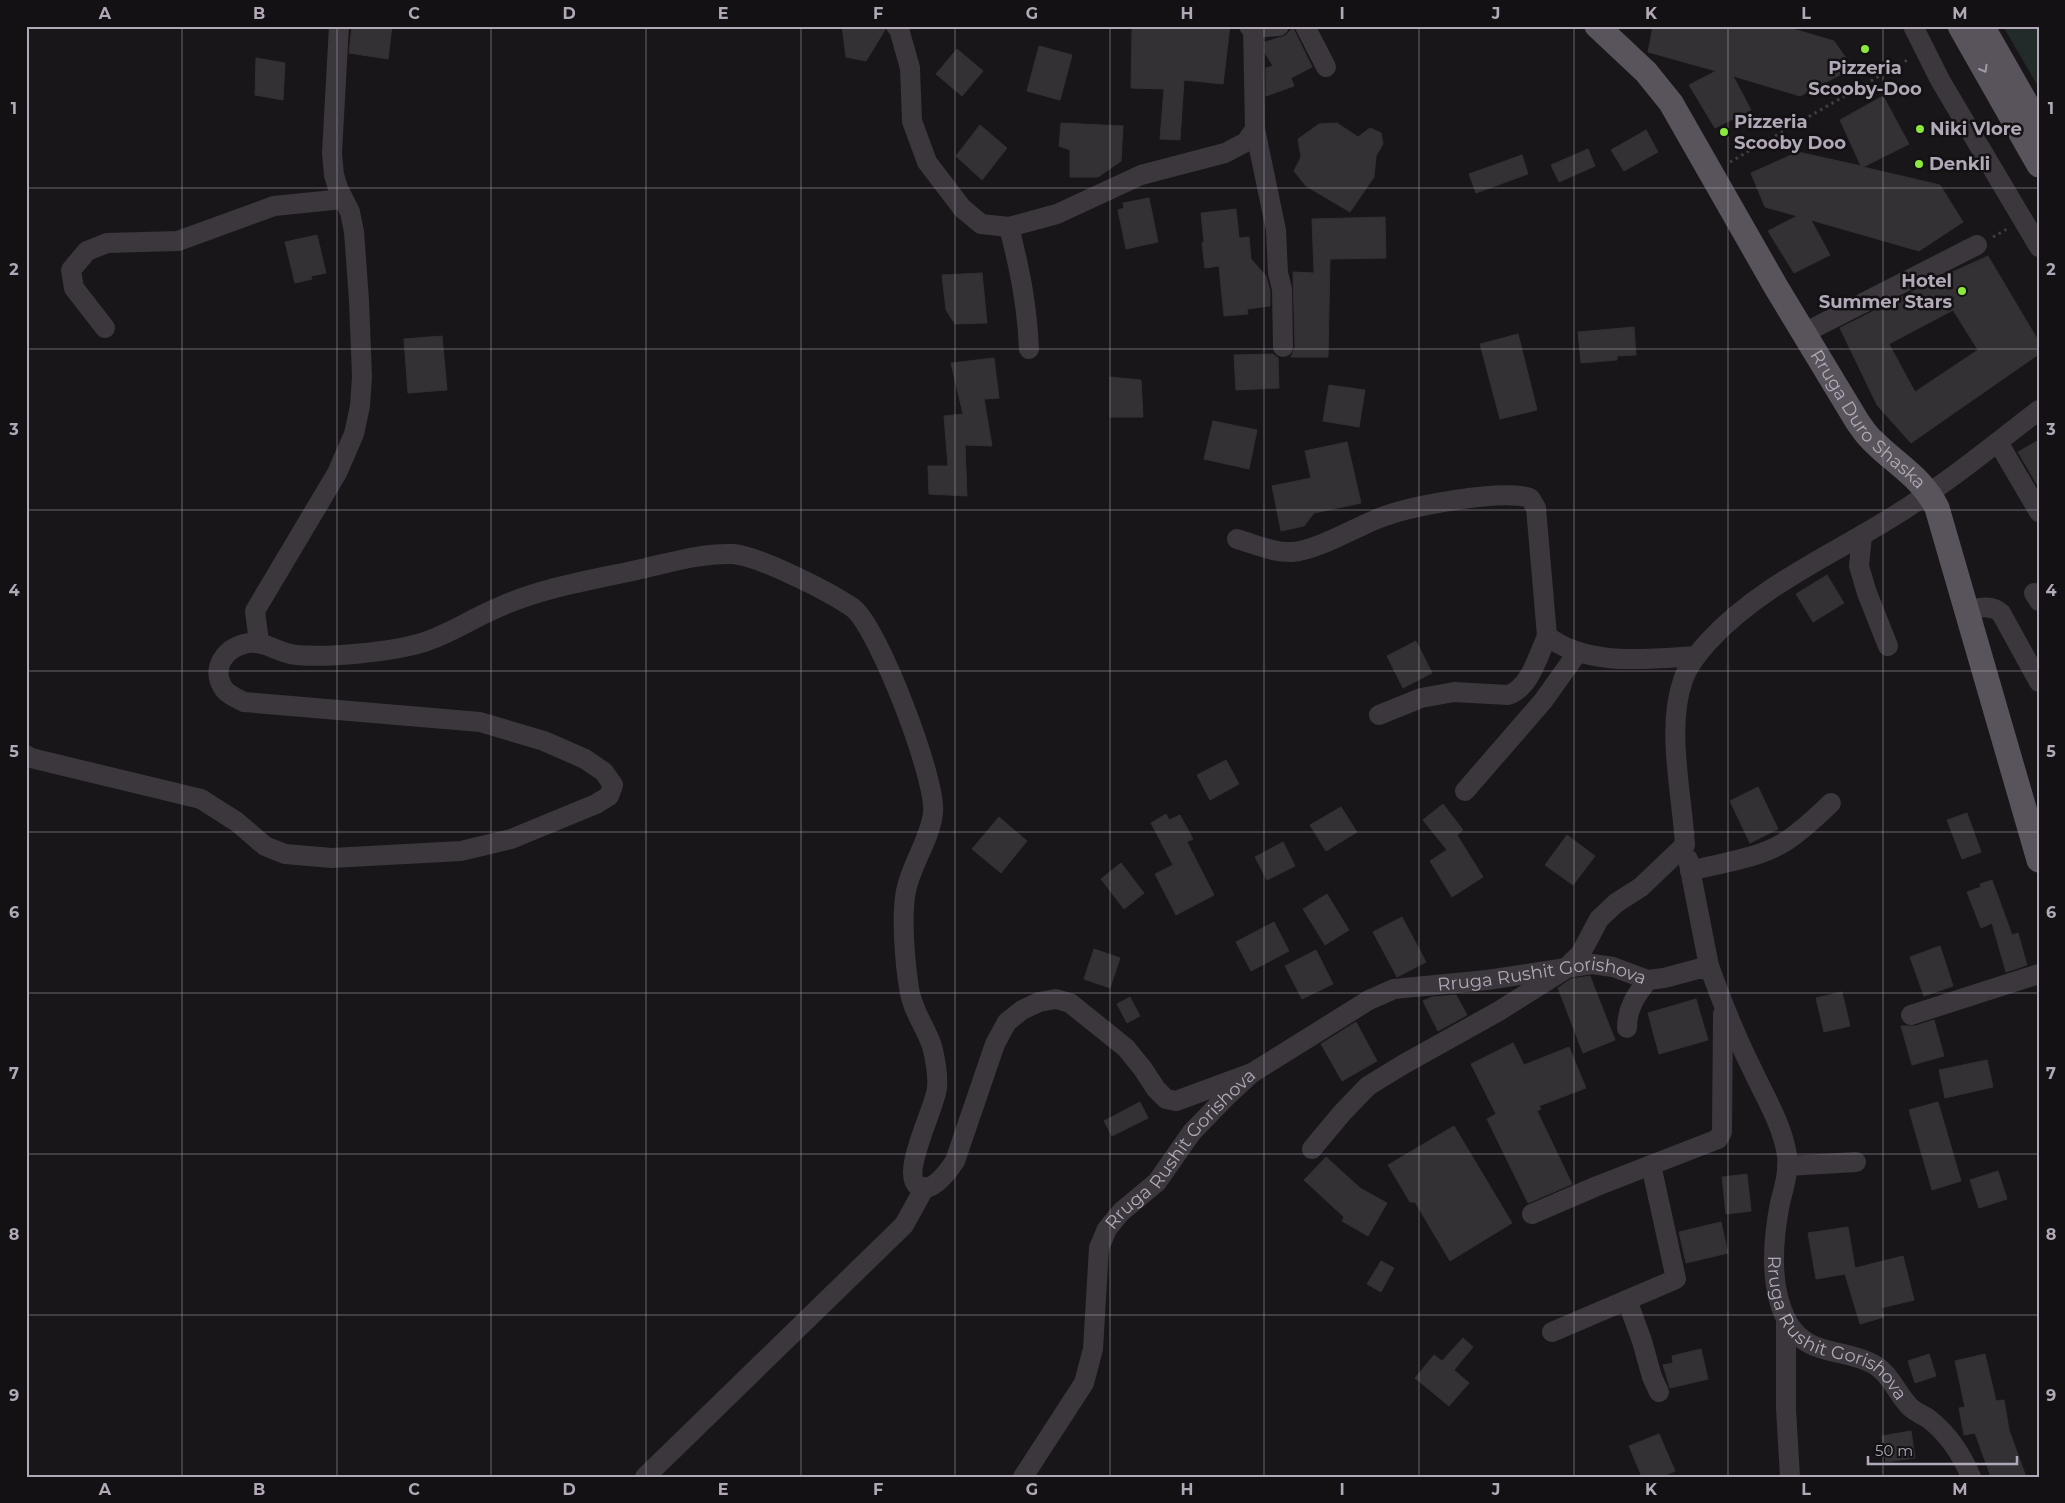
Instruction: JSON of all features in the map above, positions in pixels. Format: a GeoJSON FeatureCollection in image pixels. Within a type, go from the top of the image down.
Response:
{"type":"FeatureCollection","features":[{"type":"Feature","properties":{"kind":"main road"},"geometry":{"type":"LineString","coordinates":[[1960,26],[2039,165]]}},
{"type":"Feature","properties":{"kind":"main road"},"geometry":{"type":"LineString","coordinates":[[1982,26],[2039,126]]}},
{"type":"Feature","properties":{"kind":"main road","name":"Rruga Duro Shaska"},"geometry":{"type":"LineString","coordinates":[[1601,28],[1646,72],[1671,103],[1857,421],[1870,439],[1930,492],[1937,508],[1966,610],[2031,810],[2039,860]]}},
{"type":"Feature","properties":{"kind":"street"},"geometry":{"type":"LineString","coordinates":[[259,642],[255,611],[337,473],[354,434],[360,406],[362,377],[359,290],[354,232],[350,212],[334,175],[332,153],[339,26]]}},
{"type":"Feature","properties":{"kind":"street"},"geometry":{"type":"LineString","coordinates":[[896,26],[910,68],[912,121],[927,162],[962,208],[981,224],[1009,227],[1057,214],[1141,175],[1225,153],[1246,142],[1255,129]]}},
{"type":"Feature","properties":{"kind":"street"},"geometry":{"type":"LineString","coordinates":[[1279,26],[1251,27],[1255,129],[1276,230],[1278,273],[1282,288],[1283,347]]}},
{"type":"Feature","properties":{"kind":"street"},"geometry":{"type":"LineString","coordinates":[[1305,26],[1326,68]]}},
{"type":"Feature","properties":{"kind":"street"},"geometry":{"type":"LineString","coordinates":[[1913,26],[1940,80],[2039,247]]}},
{"type":"Feature","properties":{"kind":"street"},"geometry":{"type":"LineString","coordinates":[[105,328],[74,288],[71,270],[87,251],[107,243],[178,240],[274,206],[343,198]]}},
{"type":"Feature","properties":{"kind":"street"},"geometry":{"type":"LineString","coordinates":[[1009,227],[1022,278],[1028,313],[1028,349]]}},
{"type":"Feature","properties":{"kind":"street"},"geometry":{"type":"LineString","coordinates":[[1804,333],[1977,245]]}},
{"type":"Feature","properties":{"kind":"street"},"geometry":{"type":"LineString","coordinates":[[1709,966],[1686,845],[1676,742],[1675,713],[1683,679],[1695,656],[1722,627],[1748,605],[1783,581],[1862,536],[1930,492],[2039,410]]}},
{"type":"Feature","properties":{"kind":"street"},"geometry":{"type":"LineString","coordinates":[[1998,442],[2039,512]]}},
{"type":"Feature","properties":{"kind":"street"},"geometry":{"type":"LineString","coordinates":[[1237,539],[1275,550],[1293,552],[1314,546],[1380,518],[1419,506],[1500,495],[1518,494],[1530,498],[1536,508],[1547,636],[1524,684],[1517,693],[1508,695],[1454,692],[1421,698],[1379,715]]}},
{"type":"Feature","properties":{"kind":"street"},"geometry":{"type":"LineString","coordinates":[[1862,536],[1859,566],[1866,592],[1888,646]]}},
{"type":"Feature","properties":{"kind":"street"},"geometry":{"type":"LineString","coordinates":[[26,755],[202,799],[237,822],[265,846],[285,854],[332,858],[400,856],[461,851],[511,839],[596,804],[609,796],[613,784],[604,772],[585,759],[544,741],[480,722],[244,702],[230,695],[222,686],[219,662],[229,650],[245,643],[259,642],[282,652],[295,655],[322,656],[383,650],[420,643],[456,629],[496,608],[534,594],[702,555],[736,554],[767,564],[806,582],[856,610],[872,632],[922,755],[930,789],[934,811],[906,891],[904,930],[909,990],[916,1013],[932,1047],[938,1085],[935,1102],[914,1157],[912,1169],[912,1179],[917,1186],[925,1188]]}},
{"type":"Feature","properties":{"kind":"street"},"geometry":{"type":"LineString","coordinates":[[1966,610],[1990,607],[1998,609],[2002,613],[2039,682]]}},
{"type":"Feature","properties":{"kind":"street"},"geometry":{"type":"LineString","coordinates":[[1547,636],[1557,644],[1578,652],[1625,659],[1695,656]]}},
{"type":"Feature","properties":{"kind":"street"},"geometry":{"type":"LineString","coordinates":[[1465,791],[1543,701],[1578,652]]}},
{"type":"Feature","properties":{"kind":"street"},"geometry":{"type":"LineString","coordinates":[[1690,871],[1764,852],[1797,833],[1832,803]]}},
{"type":"Feature","properties":{"kind":"street"},"geometry":{"type":"LineString","coordinates":[[1312,1150],[1342,1113],[1368,1086],[1411,1059],[1499,1011],[1564,970],[1581,953],[1599,919],[1616,903],[1641,886],[1686,845]]}},
{"type":"Feature","properties":{"kind":"street","name":"Rruga Rushit Gorishova"},"geometry":{"type":"LineString","coordinates":[[1023,1477],[1084,1382],[1093,1349],[1099,1248],[1107,1229],[1121,1212],[1157,1182],[1192,1132],[1224,1098],[1252,1073],[1369,1000],[1394,989],[1564,970],[1592,964],[1613,966],[1648,980],[1664,978],[1709,966],[1740,1044],[1776,1116],[1783,1136],[1787,1180],[1780,1204],[1775,1273],[1779,1298],[1786,1319],[1800,1338],[1817,1349],[1871,1363],[1882,1369],[1910,1407],[1930,1420],[1949,1439],[1966,1465],[1971,1477]]}},
{"type":"Feature","properties":{"kind":"street"},"geometry":{"type":"LineString","coordinates":[[1911,1015],[2039,974]]}},
{"type":"Feature","properties":{"kind":"street"},"geometry":{"type":"LineString","coordinates":[[1628,1028],[1627,1015],[1631,1005],[1638,992],[1648,980]]}},
{"type":"Feature","properties":{"kind":"street"},"geometry":{"type":"LineString","coordinates":[[645,1477],[904,1225],[925,1188],[944,1176],[955,1161],[995,1044],[1007,1022],[1022,1010],[1039,1002],[1056,999],[1070,1003],[1126,1048],[1156,1089],[1166,1099],[1176,1102],[1252,1073]]}},
{"type":"Feature","properties":{"kind":"street"},"geometry":{"type":"LineString","coordinates":[[1532,1214],[1718,1139],[1722,1132],[1724,1004]]}},
{"type":"Feature","properties":{"kind":"street"},"geometry":{"type":"LineString","coordinates":[[1787,1166],[1856,1162]]}},
{"type":"Feature","properties":{"kind":"street"},"geometry":{"type":"LineString","coordinates":[[1552,1332],[1676,1279],[1651,1165]]}},
{"type":"Feature","properties":{"kind":"street"},"geometry":{"type":"LineString","coordinates":[[1627,1300],[1642,1341],[1652,1377],[1659,1392]]}},
{"type":"Feature","properties":{"kind":"street"},"geometry":{"type":"LineString","coordinates":[[1786,1319],[1786,1409],[1790,1477]]}},
{"type":"Feature","properties":{"kind":"path"},"geometry":{"type":"LineString","coordinates":[[1711,173],[1925,50]]}},
{"type":"Feature","properties":{"kind":"path"},"geometry":{"type":"LineString","coordinates":[[1977,245],[2023,221]]}},
{"type":"Feature","properties":{"kind":"shaded area"},"geometry":{"type":"Polygon","coordinates":[[[2003,26],[2039,26],[2039,88],[2003,26]]]}},
{"type":"Feature","properties":{"kind":"building"},"geometry":{"type":"Polygon","coordinates":[[[352,26],[392,26],[388,59],[349,53],[352,26]]]}},
{"type":"Feature","properties":{"kind":"building"},"geometry":{"type":"Polygon","coordinates":[[[842,26],[884,26],[885,30],[866,61],[846,57],[842,26]]]}},
{"type":"Feature","properties":{"kind":"building"},"geometry":{"type":"Polygon","coordinates":[[[1132,26],[1230,26],[1223,84],[1184,80],[1180,140],[1160,139],[1164,89],[1131,88],[1132,26]]]}},
{"type":"Feature","properties":{"kind":"building"},"geometry":{"type":"Polygon","coordinates":[[[1653,26],[1783,26],[1834,41],[1853,68],[1800,96],[1733,76],[1751,110],[1715,128],[1689,85],[1716,71],[1648,52],[1653,26]]]}},
{"type":"Feature","properties":{"kind":"building"},"geometry":{"type":"Polygon","coordinates":[[[1293,28],[1312,67],[1291,78],[1294,86],[1266,96],[1266,68],[1273,66],[1265,53],[1265,42],[1285,36],[1293,28]]]}},
{"type":"Feature","properties":{"kind":"building"},"geometry":{"type":"Polygon","coordinates":[[[1039,46],[1072,55],[1060,100],[1027,91],[1039,46]]]}},
{"type":"Feature","properties":{"kind":"building"},"geometry":{"type":"Polygon","coordinates":[[[957,49],[983,71],[962,96],[936,74],[957,49]]]}},
{"type":"Feature","properties":{"kind":"building"},"geometry":{"type":"Polygon","coordinates":[[[256,58],[285,63],[283,100],[255,95],[256,58]]]}},
{"type":"Feature","properties":{"kind":"building"},"geometry":{"type":"Polygon","coordinates":[[[1883,96],[1909,144],[1863,167],[1940,185],[1963,222],[1919,251],[1811,220],[1830,255],[1794,273],[1768,231],[1797,216],[1765,207],[1751,173],[1798,152],[1861,166],[1840,120],[1883,96]]]}},
{"type":"Feature","properties":{"kind":"building"},"geometry":{"type":"Polygon","coordinates":[[[1061,123],[1123,126],[1121,161],[1098,177],[1070,177],[1070,150],[1059,146],[1061,123]]]}},
{"type":"Feature","properties":{"kind":"building"},"geometry":{"type":"Polygon","coordinates":[[[1337,123],[1358,137],[1370,128],[1381,133],[1383,144],[1376,156],[1374,177],[1350,212],[1306,186],[1294,171],[1301,157],[1298,139],[1319,124],[1337,123]]]}},
{"type":"Feature","properties":{"kind":"building"},"geometry":{"type":"Polygon","coordinates":[[[980,125],[1007,148],[982,180],[956,156],[980,125]]]}},
{"type":"Feature","properties":{"kind":"building"},"geometry":{"type":"Polygon","coordinates":[[[1646,130],[1658,152],[1624,171],[1611,150],[1646,130]]]}},
{"type":"Feature","properties":{"kind":"building"},"geometry":{"type":"Polygon","coordinates":[[[1588,149],[1595,166],[1559,182],[1551,165],[1588,149]]]}},
{"type":"Feature","properties":{"kind":"building"},"geometry":{"type":"Polygon","coordinates":[[[1522,155],[1528,174],[1476,193],[1469,174],[1522,155]]]}},
{"type":"Feature","properties":{"kind":"building"},"geometry":{"type":"Polygon","coordinates":[[[1149,198],[1158,242],[1126,249],[1118,210],[1124,208],[1123,203],[1149,198]]]}},
{"type":"Feature","properties":{"kind":"building"},"geometry":{"type":"Polygon","coordinates":[[[1236,209],[1239,238],[1249,237],[1251,259],[1266,276],[1270,291],[1270,306],[1247,309],[1248,314],[1224,316],[1219,266],[1205,268],[1201,213],[1236,209]]]}},
{"type":"Feature","properties":{"kind":"building"},"geometry":{"type":"Polygon","coordinates":[[[1385,217],[1386,258],[1330,259],[1328,357],[1291,357],[1295,347],[1293,272],[1314,273],[1312,219],[1385,217]]]}},
{"type":"Feature","properties":{"kind":"building"},"geometry":{"type":"Polygon","coordinates":[[[317,235],[326,273],[311,276],[312,279],[295,283],[285,242],[317,235]]]}},
{"type":"Feature","properties":{"kind":"building"},"geometry":{"type":"Polygon","coordinates":[[[1988,256],[2039,342],[2039,354],[1911,443],[1877,405],[1840,328],[1935,280],[1988,256]],[[1953,310],[1889,344],[1915,392],[1978,350],[1953,310]]]}},
{"type":"Feature","properties":{"kind":"building"},"geometry":{"type":"Polygon","coordinates":[[[982,273],[987,323],[955,324],[946,310],[942,275],[982,273]]]}},
{"type":"Feature","properties":{"kind":"building"},"geometry":{"type":"Polygon","coordinates":[[[1634,327],[1636,355],[1617,356],[1617,360],[1581,363],[1578,332],[1634,327]]]}},
{"type":"Feature","properties":{"kind":"building"},"geometry":{"type":"Polygon","coordinates":[[[1518,334],[1537,410],[1500,419],[1480,344],[1518,334]]]}},
{"type":"Feature","properties":{"kind":"building"},"geometry":{"type":"Polygon","coordinates":[[[442,336],[447,390],[408,393],[404,339],[442,336]]]}},
{"type":"Feature","properties":{"kind":"building"},"geometry":{"type":"Polygon","coordinates":[[[1273,354],[1278,358],[1279,388],[1236,390],[1234,355],[1273,354]]]}},
{"type":"Feature","properties":{"kind":"building"},"geometry":{"type":"Polygon","coordinates":[[[994,358],[999,398],[984,399],[992,446],[965,445],[967,496],[929,494],[928,466],[948,466],[944,416],[963,414],[951,363],[994,358]]]}},
{"type":"Feature","properties":{"kind":"building"},"geometry":{"type":"Polygon","coordinates":[[[1110,377],[1141,380],[1143,417],[1110,417],[1110,377]]]}},
{"type":"Feature","properties":{"kind":"building"},"geometry":{"type":"Polygon","coordinates":[[[1329,385],[1365,390],[1359,427],[1323,421],[1329,385]]]}},
{"type":"Feature","properties":{"kind":"building"},"geometry":{"type":"Polygon","coordinates":[[[1213,421],[1257,430],[1249,469],[1204,459],[1213,421]]]}},
{"type":"Feature","properties":{"kind":"building"},"geometry":{"type":"Polygon","coordinates":[[[2039,440],[2039,488],[2018,452],[2039,440]]]}},
{"type":"Feature","properties":{"kind":"building"},"geometry":{"type":"Polygon","coordinates":[[[1347,442],[1361,503],[1314,513],[1304,526],[1281,531],[1272,486],[1311,478],[1305,451],[1347,442]]]}},
{"type":"Feature","properties":{"kind":"building"},"geometry":{"type":"Polygon","coordinates":[[[1827,575],[1844,603],[1813,622],[1796,594],[1827,575]]]}},
{"type":"Feature","properties":{"kind":"building"},"geometry":{"type":"Polygon","coordinates":[[[1416,641],[1432,673],[1403,688],[1387,656],[1416,641]]]}},
{"type":"Feature","properties":{"kind":"building"},"geometry":{"type":"Polygon","coordinates":[[[1226,760],[1239,784],[1210,800],[1197,775],[1226,760]]]}},
{"type":"Feature","properties":{"kind":"building"},"geometry":{"type":"Polygon","coordinates":[[[1758,787],[1778,829],[1750,843],[1730,801],[1758,787]]]}},
{"type":"Feature","properties":{"kind":"building"},"geometry":{"type":"Polygon","coordinates":[[[1443,804],[1463,830],[1457,835],[1483,877],[1452,897],[1430,861],[1447,850],[1423,820],[1443,804]]]}},
{"type":"Feature","properties":{"kind":"building"},"geometry":{"type":"Polygon","coordinates":[[[1341,807],[1357,832],[1326,851],[1310,825],[1341,807]]]}},
{"type":"Feature","properties":{"kind":"building"},"geometry":{"type":"Polygon","coordinates":[[[1967,813],[1981,852],[1962,859],[1947,820],[1967,813]]]}},
{"type":"Feature","properties":{"kind":"building"},"geometry":{"type":"Polygon","coordinates":[[[1166,814],[1169,820],[1180,815],[1193,839],[1187,842],[1214,895],[1176,915],[1155,874],[1173,865],[1151,823],[1166,814]]]}},
{"type":"Feature","properties":{"kind":"building"},"geometry":{"type":"Polygon","coordinates":[[[999,817],[1027,841],[1001,873],[972,849],[999,817]]]}},
{"type":"Feature","properties":{"kind":"building"},"geometry":{"type":"Polygon","coordinates":[[[1567,835],[1595,856],[1573,885],[1545,865],[1567,835]]]}},
{"type":"Feature","properties":{"kind":"building"},"geometry":{"type":"Polygon","coordinates":[[[1283,842],[1295,866],[1267,880],[1255,857],[1283,842]]]}},
{"type":"Feature","properties":{"kind":"building"},"geometry":{"type":"Polygon","coordinates":[[[1121,863],[1144,893],[1124,909],[1101,879],[1121,863]]]}},
{"type":"Feature","properties":{"kind":"building"},"geometry":{"type":"Polygon","coordinates":[[[1992,880],[2012,935],[2018,933],[2027,965],[2006,972],[1992,923],[1981,928],[1967,892],[1981,887],[1980,884],[1992,880]]]}},
{"type":"Feature","properties":{"kind":"building"},"geometry":{"type":"Polygon","coordinates":[[[1327,894],[1349,930],[1325,945],[1303,909],[1327,894]]]}},
{"type":"Feature","properties":{"kind":"building"},"geometry":{"type":"Polygon","coordinates":[[[1402,917],[1426,962],[1397,977],[1373,932],[1402,917]]]}},
{"type":"Feature","properties":{"kind":"building"},"geometry":{"type":"Polygon","coordinates":[[[1274,922],[1289,951],[1251,971],[1236,942],[1274,922]]]}},
{"type":"Feature","properties":{"kind":"building"},"geometry":{"type":"Polygon","coordinates":[[[1940,946],[1953,986],[1924,996],[1910,957],[1940,946]]]}},
{"type":"Feature","properties":{"kind":"building"},"geometry":{"type":"Polygon","coordinates":[[[1094,949],[1120,958],[1110,988],[1084,979],[1094,949]]]}},
{"type":"Feature","properties":{"kind":"building"},"geometry":{"type":"Polygon","coordinates":[[[1316,950],[1333,984],[1302,999],[1285,966],[1316,950]]]}},
{"type":"Feature","properties":{"kind":"building"},"geometry":{"type":"Polygon","coordinates":[[[1590,976],[1615,1040],[1583,1053],[1558,988],[1571,979],[1590,976]]]}},
{"type":"Feature","properties":{"kind":"building"},"geometry":{"type":"Polygon","coordinates":[[[1842,992],[1850,1026],[1824,1032],[1816,998],[1842,992]]]}},
{"type":"Feature","properties":{"kind":"building"},"geometry":{"type":"Polygon","coordinates":[[[1456,995],[1467,1015],[1438,1031],[1423,1001],[1432,997],[1456,995]]]}},
{"type":"Feature","properties":{"kind":"building"},"geometry":{"type":"Polygon","coordinates":[[[1130,997],[1140,1016],[1127,1023],[1117,1004],[1130,997]]]}},
{"type":"Feature","properties":{"kind":"building"},"geometry":{"type":"Polygon","coordinates":[[[1696,999],[1708,1040],[1659,1054],[1648,1013],[1696,999]]]}},
{"type":"Feature","properties":{"kind":"building"},"geometry":{"type":"Polygon","coordinates":[[[1934,1020],[1944,1056],[1912,1065],[1901,1026],[1915,1026],[1934,1020]]]}},
{"type":"Feature","properties":{"kind":"building"},"geometry":{"type":"Polygon","coordinates":[[[1356,1022],[1377,1061],[1342,1081],[1321,1044],[1356,1022]]]}},
{"type":"Feature","properties":{"kind":"building"},"geometry":{"type":"Polygon","coordinates":[[[1513,1043],[1524,1065],[1569,1047],[1586,1088],[1539,1106],[1541,1109],[1537,1111],[1572,1184],[1528,1203],[1487,1119],[1496,1114],[1471,1064],[1513,1043]]]}},
{"type":"Feature","properties":{"kind":"building"},"geometry":{"type":"Polygon","coordinates":[[[1987,1060],[1993,1087],[1945,1098],[1939,1070],[1987,1060]]]}},
{"type":"Feature","properties":{"kind":"building"},"geometry":{"type":"Polygon","coordinates":[[[1140,1102],[1148,1118],[1112,1136],[1104,1121],[1140,1102]]]}},
{"type":"Feature","properties":{"kind":"building"},"geometry":{"type":"Polygon","coordinates":[[[1938,1102],[1961,1181],[1932,1190],[1909,1110],[1938,1102]]]}},
{"type":"Feature","properties":{"kind":"building"},"geometry":{"type":"Polygon","coordinates":[[[1454,1126],[1512,1223],[1450,1261],[1415,1202],[1410,1202],[1388,1165],[1454,1126]]]}},
{"type":"Feature","properties":{"kind":"building"},"geometry":{"type":"Polygon","coordinates":[[[1326,1157],[1360,1188],[1387,1203],[1368,1236],[1342,1221],[1344,1217],[1304,1180],[1326,1157]]]}},
{"type":"Feature","properties":{"kind":"building"},"geometry":{"type":"Polygon","coordinates":[[[1998,1171],[2007,1199],[1979,1208],[1970,1180],[1998,1171]]]}},
{"type":"Feature","properties":{"kind":"building"},"geometry":{"type":"Polygon","coordinates":[[[1747,1174],[1751,1211],[1726,1214],[1722,1177],[1747,1174]]]}},
{"type":"Feature","properties":{"kind":"building"},"geometry":{"type":"Polygon","coordinates":[[[1721,1222],[1728,1253],[1686,1263],[1679,1232],[1721,1222]]]}},
{"type":"Feature","properties":{"kind":"building"},"geometry":{"type":"Polygon","coordinates":[[[1848,1227],[1855,1268],[1903,1256],[1914,1300],[1881,1308],[1884,1317],[1860,1324],[1845,1274],[1816,1279],[1808,1233],[1848,1227]]]}},
{"type":"Feature","properties":{"kind":"building"},"geometry":{"type":"Polygon","coordinates":[[[1381,1261],[1394,1268],[1381,1292],[1367,1284],[1381,1261]]]}},
{"type":"Feature","properties":{"kind":"building"},"geometry":{"type":"Polygon","coordinates":[[[1463,1338],[1473,1347],[1454,1370],[1469,1383],[1449,1406],[1415,1378],[1434,1355],[1442,1361],[1463,1338]]]}},
{"type":"Feature","properties":{"kind":"building"},"geometry":{"type":"Polygon","coordinates":[[[1701,1349],[1708,1379],[1670,1388],[1663,1365],[1673,1363],[1672,1356],[1701,1349]]]}},
{"type":"Feature","properties":{"kind":"building"},"geometry":{"type":"Polygon","coordinates":[[[1929,1354],[1936,1376],[1915,1383],[1908,1361],[1929,1354]]]}},
{"type":"Feature","properties":{"kind":"building"},"geometry":{"type":"Polygon","coordinates":[[[1985,1354],[1996,1401],[2004,1400],[2009,1430],[2026,1477],[1991,1477],[1975,1433],[1964,1435],[1959,1408],[1965,1407],[1955,1361],[1985,1354]]]}},
{"type":"Feature","properties":{"kind":"building"},"geometry":{"type":"Polygon","coordinates":[[[1911,1431],[1915,1458],[1886,1462],[1882,1436],[1911,1431]]]}},
{"type":"Feature","properties":{"kind":"building"},"geometry":{"type":"Polygon","coordinates":[[[1659,1434],[1675,1471],[1662,1477],[1642,1477],[1629,1446],[1659,1434]]]}},
{"type":"Feature","properties":{"kind":"place","name":"Pizzeria Scooby-Doo"},"geometry":{"type":"Point","coordinates":[1865,49]}},
{"type":"Feature","properties":{"kind":"place","name":"Niki Vlore"},"geometry":{"type":"Point","coordinates":[1920,129]}},
{"type":"Feature","properties":{"kind":"place","name":"Pizzeria Scooby Doo"},"geometry":{"type":"Point","coordinates":[1724,132]}},
{"type":"Feature","properties":{"kind":"place","name":"Denkli"},"geometry":{"type":"Point","coordinates":[1919,164]}},
{"type":"Feature","properties":{"kind":"place","name":"Hotel Summer Stars"},"geometry":{"type":"Point","coordinates":[1962,291]}}]}
